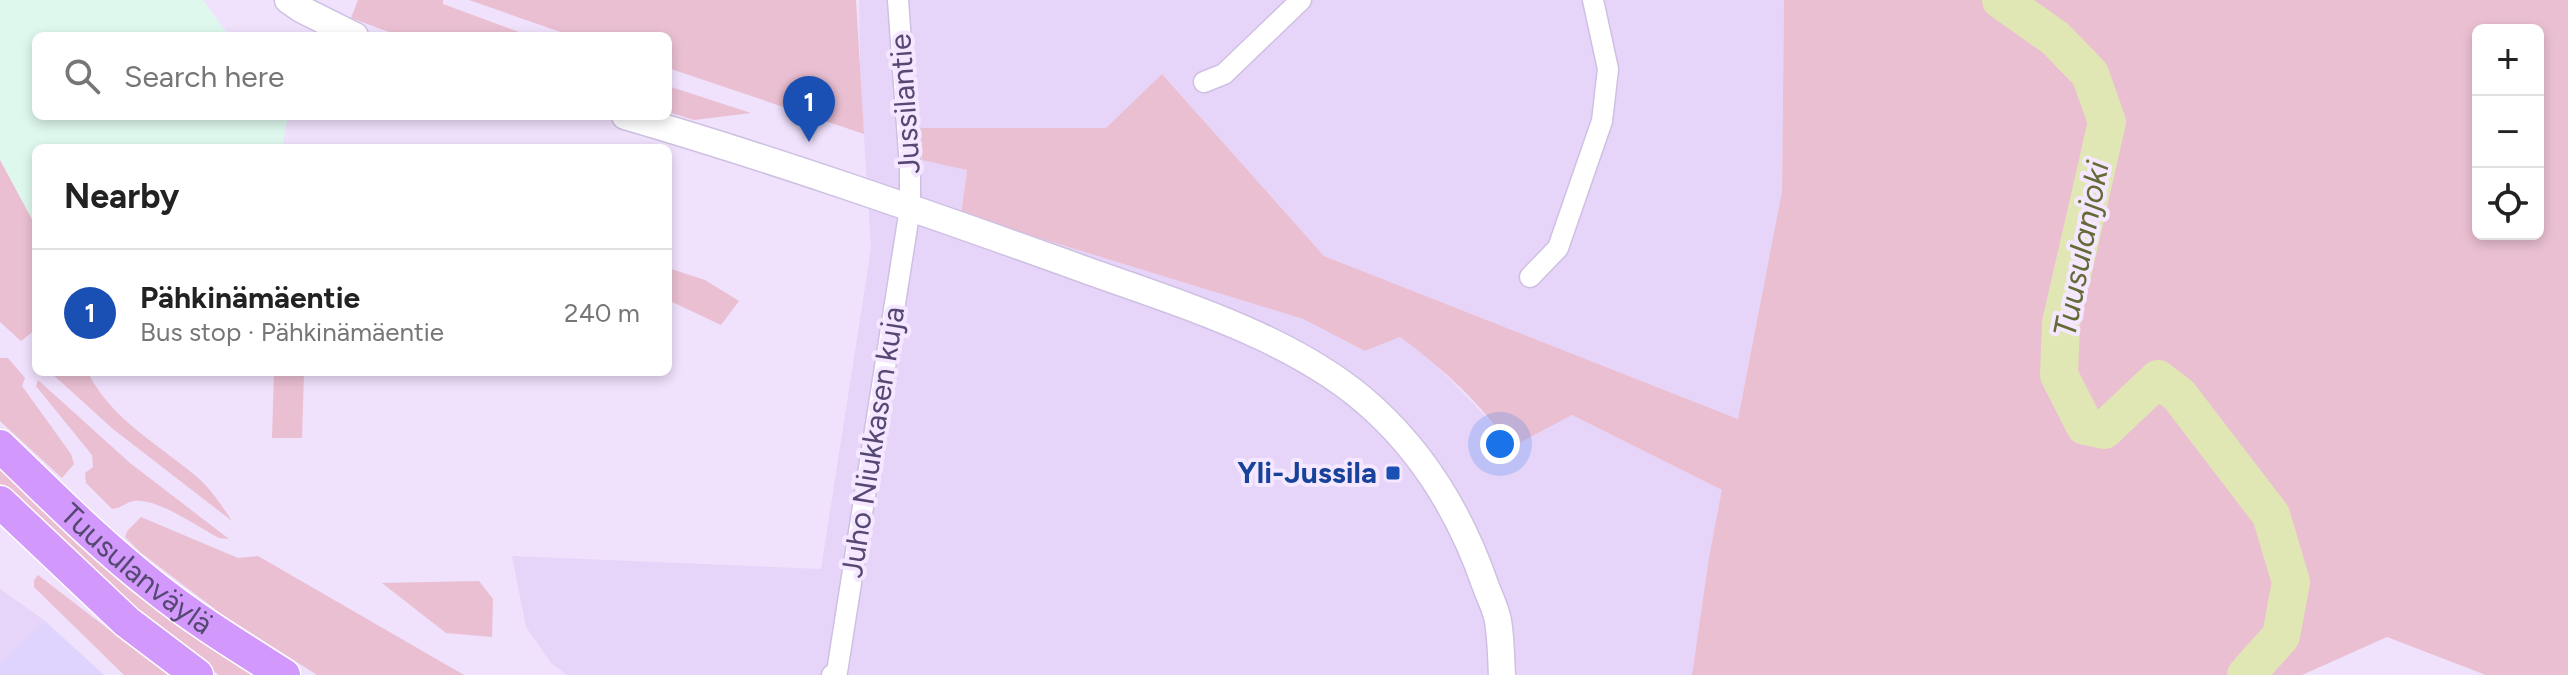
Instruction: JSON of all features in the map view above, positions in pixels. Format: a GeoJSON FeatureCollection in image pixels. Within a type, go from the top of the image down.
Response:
{"type":"FeatureCollection","features":[{"type":"Feature","properties":{"kind":"main road","name":"Tuusulanväylä"},"geometry":{"type":"LineString","coordinates":[[0,446],[99,541],[154,587],[225,638],[284,675]]}},
{"type":"Feature","properties":{"kind":"main road","name":"Tuusulanväylä"},"geometry":{"type":"LineString","coordinates":[[0,502],[127,622],[197,675]]}},
{"type":"Feature","properties":{"kind":"street"},"geometry":{"type":"LineString","coordinates":[[288,0],[347,32]]}},
{"type":"Feature","properties":{"kind":"street","name":"Jussilantie"},"geometry":{"type":"LineString","coordinates":[[898,0],[910,208]]}},
{"type":"Feature","properties":{"kind":"street"},"geometry":{"type":"LineString","coordinates":[[1204,82],[1224,74],[1301,0]]}},
{"type":"Feature","properties":{"kind":"street"},"geometry":{"type":"LineString","coordinates":[[1530,277],[1558,248],[1602,121],[1608,69],[1593,0]]}},
{"type":"Feature","properties":{"kind":"street"},"geometry":{"type":"LineString","coordinates":[[639,120],[741,150],[1185,307],[1297,354],[1333,377],[1374,409],[1408,445],[1439,486],[1473,550],[1498,620],[1502,675]]}},
{"type":"Feature","properties":{"kind":"street","name":"Juho Niukkasen kuja"},"geometry":{"type":"LineString","coordinates":[[832,675],[837,672],[910,208]]}},
{"type":"Feature","properties":{"kind":"shaded area"},"geometry":{"type":"Polygon","coordinates":[[[0,0],[203,0],[226,32],[32,32],[32,120],[287,120],[283,144],[32,144],[32,220],[0,160],[0,0]]]}},
{"type":"Feature","properties":{"kind":"shaded area"},"geometry":{"type":"Polygon","coordinates":[[[358,0],[443,0],[443,4],[519,32],[389,32],[351,18],[358,0]]]}},
{"type":"Feature","properties":{"kind":"shaded area"},"geometry":{"type":"Polygon","coordinates":[[[469,0],[856,0],[864,134],[672,69],[672,32],[561,32],[469,0]]]}},
{"type":"Feature","properties":{"kind":"shaded area"},"geometry":{"type":"Polygon","coordinates":[[[859,0],[1784,0],[1782,191],[1738,419],[1324,256],[1163,75],[1106,128],[919,128],[967,170],[961,213],[1303,319],[1365,351],[1400,337],[1429,358],[1498,429],[1510,448],[1572,415],[1723,490],[1709,557],[1692,675],[567,675],[551,663],[526,627],[512,556],[821,569],[871,249],[859,0]]]}},
{"type":"Feature","properties":{"kind":"shaded area"},"geometry":{"type":"Polygon","coordinates":[[[1784,0],[2568,0],[2568,675],[2486,675],[2387,637],[2302,675],[1692,675],[1722,490],[1572,415],[1510,448],[1488,417],[1461,388],[1400,337],[1365,351],[1303,319],[961,214],[967,170],[922,160],[918,128],[1106,128],[1162,74],[1324,256],[1738,419],[1782,191],[1784,0]]]}},
{"type":"Feature","properties":{"kind":"shaded area"},"geometry":{"type":"Polygon","coordinates":[[[672,87],[751,113],[694,120],[672,113],[672,87]]]}},
{"type":"Feature","properties":{"kind":"shaded area"},"geometry":{"type":"Polygon","coordinates":[[[0,160],[32,220],[32,332],[21,341],[0,322],[0,160]]]}},
{"type":"Feature","properties":{"kind":"shaded area"},"geometry":{"type":"Polygon","coordinates":[[[672,269],[705,280],[739,301],[721,325],[672,302],[672,269]]]}},
{"type":"Feature","properties":{"kind":"shaded area"},"geometry":{"type":"Polygon","coordinates":[[[0,358],[8,358],[25,378],[22,386],[71,454],[74,464],[62,478],[0,421],[0,358]]]}},
{"type":"Feature","properties":{"kind":"shaded area"},"geometry":{"type":"Polygon","coordinates":[[[54,376],[90,376],[123,418],[202,482],[232,521],[113,429],[54,376]]]}},
{"type":"Feature","properties":{"kind":"shaded area"},"geometry":{"type":"Polygon","coordinates":[[[274,376],[304,376],[302,438],[272,438],[274,376]]]}},
{"type":"Feature","properties":{"kind":"shaded area"},"geometry":{"type":"Polygon","coordinates":[[[38,380],[130,463],[229,539],[219,538],[150,503],[130,502],[112,509],[86,483],[85,473],[93,467],[92,455],[36,386],[38,380]]]}},
{"type":"Feature","properties":{"kind":"shaded area"},"geometry":{"type":"Polygon","coordinates":[[[0,469],[60,526],[123,578],[256,675],[219,675],[139,614],[0,486],[0,469]]]}},
{"type":"Feature","properties":{"kind":"shaded area"},"geometry":{"type":"Polygon","coordinates":[[[141,517],[238,558],[258,556],[464,675],[317,675],[220,613],[140,552],[125,537],[141,517]]]}},
{"type":"Feature","properties":{"kind":"shaded area"},"geometry":{"type":"Polygon","coordinates":[[[38,575],[168,675],[124,675],[34,587],[38,575]]]}},
{"type":"Feature","properties":{"kind":"shaded area"},"geometry":{"type":"Polygon","coordinates":[[[479,581],[493,599],[492,637],[446,633],[382,583],[479,581]]]}},
{"type":"Feature","properties":{"kind":"shaded area"},"geometry":{"type":"Polygon","coordinates":[[[0,589],[45,621],[0,663],[0,589]]]}},
{"type":"Feature","properties":{"kind":"shaded area"},"geometry":{"type":"Polygon","coordinates":[[[45,621],[104,675],[0,675],[0,663],[45,621]]]}},
{"type":"Feature","properties":{"kind":"waterway","name":"Tuusulanjoki"},"geometry":{"type":"LineString","coordinates":[[2001,0],[2055,38],[2090,74],[2107,122],[2061,323],[2059,375],[2085,426],[2104,430],[2158,379],[2179,395],[2271,515],[2291,582],[2281,636],[2246,675]]}},
{"type":"Feature","properties":{"kind":"place","name":"Pähkinämäentie"},"geometry":{"type":"Point","coordinates":[809,142]}},
{"type":"Feature","properties":{"kind":"place","name":"Yli-Jussila"},"geometry":{"type":"Point","coordinates":[1393,473]}}]}
